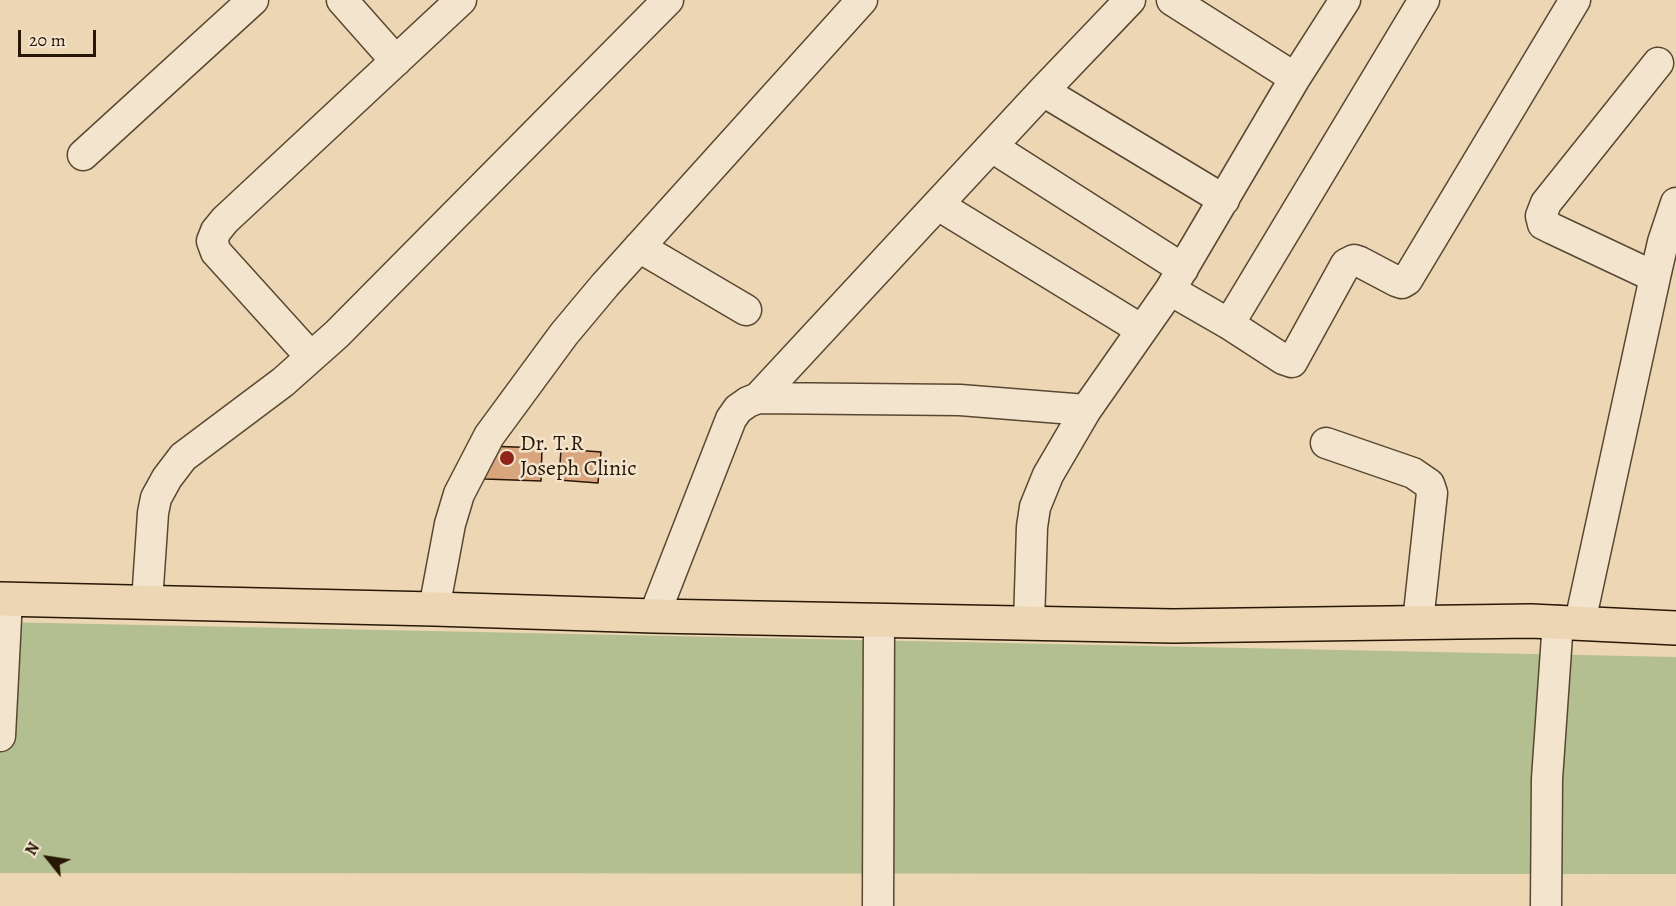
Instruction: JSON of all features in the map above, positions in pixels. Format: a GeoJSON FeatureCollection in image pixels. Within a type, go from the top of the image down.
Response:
{"type":"FeatureCollection","features":[{"type":"Feature","properties":{"kind":"main road"},"geometry":{"type":"LineString","coordinates":[[4,599],[1173,627],[1418,622],[1569,622],[1676,628]]}},
{"type":"Feature","properties":{"kind":"street"},"geometry":{"type":"LineString","coordinates":[[82,155],[254,0]]}},
{"type":"Feature","properties":{"kind":"street"},"geometry":{"type":"LineString","coordinates":[[342,0],[396,62]]}},
{"type":"Feature","properties":{"kind":"street"},"geometry":{"type":"LineString","coordinates":[[310,357],[216,252],[212,241],[216,231],[225,219],[461,0]]}},
{"type":"Feature","properties":{"kind":"street"},"geometry":{"type":"LineString","coordinates":[[147,602],[156,498],[167,478],[183,457],[283,382],[337,334],[668,0]]}},
{"type":"Feature","properties":{"kind":"street"},"geometry":{"type":"LineString","coordinates":[[434,609],[450,524],[459,494],[489,436],[564,334],[639,247],[862,0]]}},
{"type":"Feature","properties":{"kind":"street"},"geometry":{"type":"LineString","coordinates":[[758,398],[1043,91],[1131,0]]}},
{"type":"Feature","properties":{"kind":"street"},"geometry":{"type":"LineString","coordinates":[[1172,0],[1295,78]]}},
{"type":"Feature","properties":{"kind":"street"},"geometry":{"type":"LineString","coordinates":[[1029,624],[1032,527],[1035,507],[1048,475],[1086,410],[1177,279],[1295,78],[1345,0]]}},
{"type":"Feature","properties":{"kind":"street"},"geometry":{"type":"LineString","coordinates":[[1229,324],[1424,0]]}},
{"type":"Feature","properties":{"kind":"street"},"geometry":{"type":"LineString","coordinates":[[992,147],[1177,279],[1229,324],[1282,360],[1292,362],[1346,264],[1354,260],[1396,281],[1402,283],[1407,280],[1575,0]]}},
{"type":"Feature","properties":{"kind":"street"},"geometry":{"type":"LineString","coordinates":[[1655,277],[1553,229],[1544,224],[1541,216],[1546,203],[1658,63]]}},
{"type":"Feature","properties":{"kind":"street"},"geometry":{"type":"LineString","coordinates":[[1043,91],[1224,200]]}},
{"type":"Feature","properties":{"kind":"street"},"geometry":{"type":"LineString","coordinates":[[938,205],[1142,330]]}},
{"type":"Feature","properties":{"kind":"street"},"geometry":{"type":"LineString","coordinates":[[1546,906],[1547,779],[1569,622],[1655,277],[1675,206]]}},
{"type":"Feature","properties":{"kind":"street"},"geometry":{"type":"LineString","coordinates":[[639,247],[746,310]]}},
{"type":"Feature","properties":{"kind":"street"},"geometry":{"type":"LineString","coordinates":[[654,616],[731,419],[738,409],[748,402],[758,398],[960,400],[1086,410]]}},
{"type":"Feature","properties":{"kind":"street"},"geometry":{"type":"LineString","coordinates":[[1326,443],[1413,473],[1429,484],[1432,493],[1418,622]]}},
{"type":"Feature","properties":{"kind":"street"},"geometry":{"type":"LineString","coordinates":[[0,736],[4,599]]}},
{"type":"Feature","properties":{"kind":"street"},"geometry":{"type":"LineString","coordinates":[[878,906],[879,621]]}},
{"type":"Feature","properties":{"kind":"green space"},"geometry":{"type":"Polygon","coordinates":[[[0,622],[1676,657],[1676,874],[0,873],[0,622]]]}},
{"type":"Feature","properties":{"kind":"building"},"geometry":{"type":"Polygon","coordinates":[[[487,446],[542,448],[541,481],[485,479],[487,446]]]}},
{"type":"Feature","properties":{"kind":"building"},"geometry":{"type":"Polygon","coordinates":[[[561,449],[601,452],[598,483],[559,480],[561,449]]]}},
{"type":"Feature","properties":{"kind":"place","name":"Dr. T.R Joseph Clinic"},"geometry":{"type":"Point","coordinates":[507,458]}}]}
